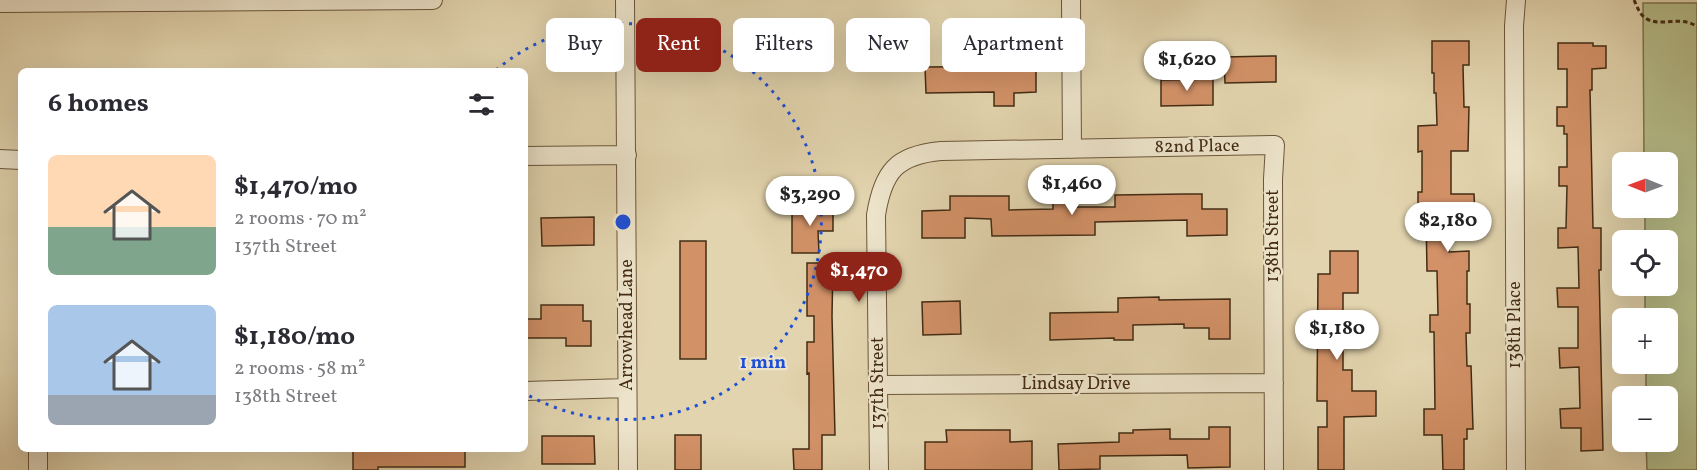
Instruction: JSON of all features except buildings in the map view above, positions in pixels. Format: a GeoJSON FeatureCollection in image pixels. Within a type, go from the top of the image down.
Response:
{"type":"FeatureCollection","features":[{"type":"Feature","properties":{"kind":"street"},"geometry":{"type":"LineString","coordinates":[[0,3],[433,0]]}},
{"type":"Feature","properties":{"kind":"street","name":"Arrowhead Lane"},"geometry":{"type":"LineString","coordinates":[[625,0],[628,470]]}},
{"type":"Feature","properties":{"kind":"street"},"geometry":{"type":"LineString","coordinates":[[1071,0],[1072,149]]}},
{"type":"Feature","properties":{"kind":"street","name":"138th Place"},"geometry":{"type":"LineString","coordinates":[[1516,0],[1514,26],[1516,470]]}},
{"type":"Feature","properties":{"kind":"street","name":"82nd Place"},"geometry":{"type":"LineString","coordinates":[[904,160],[925,152],[941,151],[1275,145]]}},
{"type":"Feature","properties":{"kind":"street","name":"138th Street"},"geometry":{"type":"LineString","coordinates":[[1274,470],[1273,179],[1275,145]]}},
{"type":"Feature","properties":{"kind":"street"},"geometry":{"type":"LineString","coordinates":[[528,156],[627,156]]}},
{"type":"Feature","properties":{"kind":"street"},"geometry":{"type":"LineString","coordinates":[[0,159],[18,160]]}},
{"type":"Feature","properties":{"kind":"street","name":"137th Street"},"geometry":{"type":"LineString","coordinates":[[879,470],[876,215],[884,182],[904,160]]}},
{"type":"Feature","properties":{"kind":"street","name":"Lindsay Drive"},"geometry":{"type":"LineString","coordinates":[[878,386],[1274,383]]}},
{"type":"Feature","properties":{"kind":"street"},"geometry":{"type":"LineString","coordinates":[[528,391],[627,388]]}},
{"type":"Feature","properties":{"kind":"street"},"geometry":{"type":"LineString","coordinates":[[38,452],[38,470]]}},
{"type":"Feature","properties":{"kind":"path"},"geometry":{"type":"LineString","coordinates":[[1634,0],[1640,12],[1652,22],[1689,22],[1697,27]]}},
{"type":"Feature","properties":{"kind":"green space"},"geometry":{"type":"Polygon","coordinates":[[[1643,3],[1697,3],[1697,470],[1647,470],[1646,452],[1678,452],[1678,386],[1646,386],[1646,374],[1678,374],[1678,308],[1645,308],[1645,296],[1678,296],[1678,230],[1645,230],[1645,218],[1678,218],[1678,152],[1644,152],[1643,3]]]}}]}
